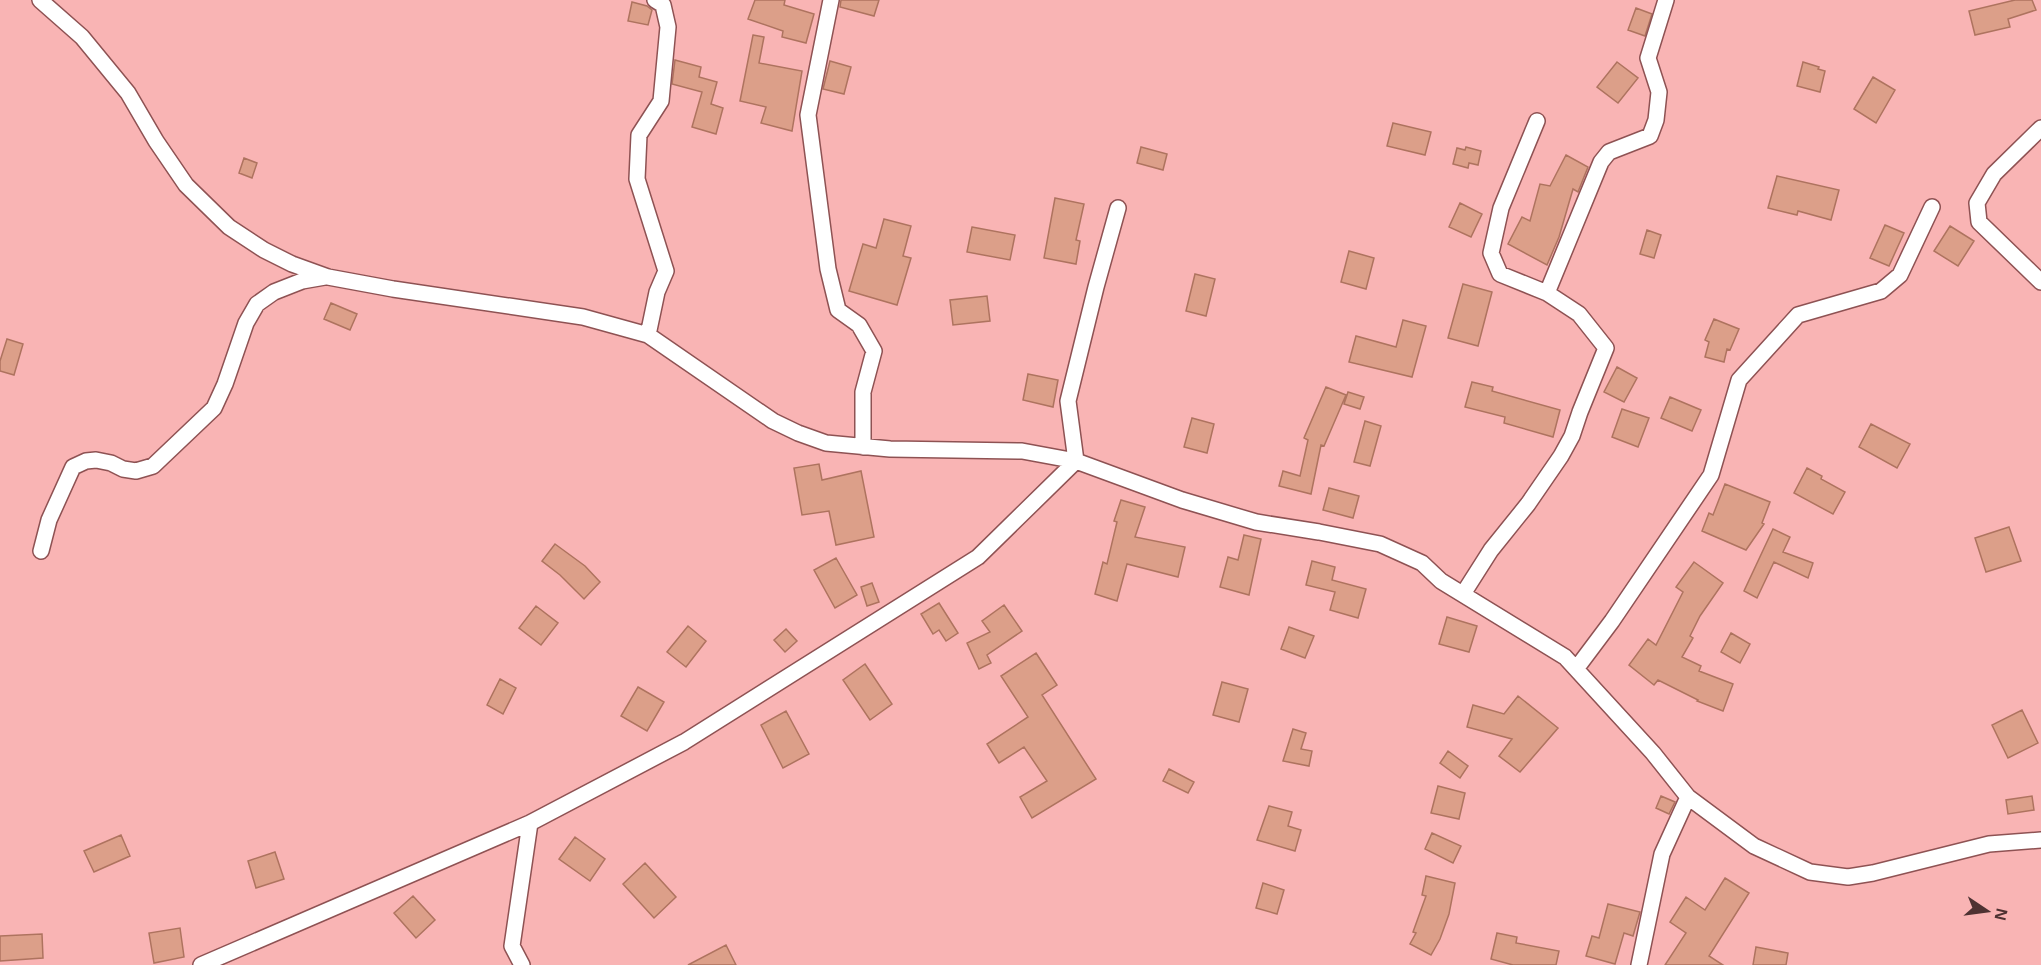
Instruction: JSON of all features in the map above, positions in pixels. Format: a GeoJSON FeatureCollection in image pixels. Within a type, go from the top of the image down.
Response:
{"type":"FeatureCollection","features":[{"type":"Feature","properties":{"kind":"street"},"geometry":{"type":"LineString","coordinates":[[40,0],[89,45],[128,93],[156,141],[186,185],[229,227],[264,250],[292,264],[328,277],[583,317],[648,335],[773,421],[826,443],[863,447],[1022,451],[1076,461],[1182,500],[1256,522],[1380,544],[1422,563],[1441,581],[1565,657],[1653,753],[1688,797],[1754,846],[1810,872],[1848,877],[1873,873],[1989,844],[2041,840]]}},
{"type":"Feature","properties":{"kind":"street"},"geometry":{"type":"LineString","coordinates":[[648,335],[657,292],[666,271],[637,179],[639,135],[661,101],[668,27],[663,5],[655,0]]}},
{"type":"Feature","properties":{"kind":"street"},"geometry":{"type":"LineString","coordinates":[[831,0],[808,115],[828,269],[838,310],[859,325],[874,351],[863,392],[863,447]]}},
{"type":"Feature","properties":{"kind":"street"},"geometry":{"type":"LineString","coordinates":[[1547,293],[1601,162],[1609,152],[1650,136],[1656,120],[1659,92],[1648,58],[1666,0]]}},
{"type":"Feature","properties":{"kind":"street"},"geometry":{"type":"LineString","coordinates":[[1463,594],[1491,550],[1528,504],[1561,456],[1572,436],[1606,348],[1579,314],[1547,293],[1500,274],[1491,253],[1501,208],[1537,121]]}},
{"type":"Feature","properties":{"kind":"street"},"geometry":{"type":"LineString","coordinates":[[2041,129],[1994,174],[1977,203],[1979,222],[2041,282]]}},
{"type":"Feature","properties":{"kind":"street"},"geometry":{"type":"LineString","coordinates":[[1576,669],[1612,621],[1711,475],[1739,380],[1798,315],[1881,291],[1900,275],[1932,207]]}},
{"type":"Feature","properties":{"kind":"street"},"geometry":{"type":"LineString","coordinates":[[1076,461],[1068,401],[1096,287],[1119,208]]}},
{"type":"Feature","properties":{"kind":"street"},"geometry":{"type":"LineString","coordinates":[[41,551],[49,520],[74,467],[86,461],[96,460],[136,471],[153,466],[214,408],[225,384],[246,323],[257,303],[274,292],[302,281],[328,277]]}},
{"type":"Feature","properties":{"kind":"street"},"geometry":{"type":"LineString","coordinates":[[201,965],[530,823],[684,742],[978,557],[1076,461]]}},
{"type":"Feature","properties":{"kind":"street"},"geometry":{"type":"LineString","coordinates":[[1639,965],[1662,854],[1688,797]]}},
{"type":"Feature","properties":{"kind":"street"},"geometry":{"type":"LineString","coordinates":[[522,965],[512,946],[530,823]]}},
{"type":"Feature","properties":{"kind":"building"},"geometry":{"type":"Polygon","coordinates":[[[755,0],[785,0],[784,5],[814,14],[806,43],[782,37],[783,31],[748,19],[755,0]]]}},
{"type":"Feature","properties":{"kind":"building"},"geometry":{"type":"Polygon","coordinates":[[[841,0],[879,0],[874,16],[840,7],[841,0]]]}},
{"type":"Feature","properties":{"kind":"building"},"geometry":{"type":"Polygon","coordinates":[[[2015,0],[2032,0],[2036,10],[2008,19],[2010,27],[1975,35],[1969,11],[2015,0]]]}},
{"type":"Feature","properties":{"kind":"building"},"geometry":{"type":"Polygon","coordinates":[[[632,2],[647,6],[652,10],[648,25],[628,21],[632,2]]]}},
{"type":"Feature","properties":{"kind":"building"},"geometry":{"type":"Polygon","coordinates":[[[1636,8],[1652,14],[1645,36],[1628,30],[1636,8]]]}},
{"type":"Feature","properties":{"kind":"building"},"geometry":{"type":"Polygon","coordinates":[[[753,35],[764,37],[759,63],[802,71],[792,131],[761,123],[766,107],[740,101],[753,35]]]}},
{"type":"Feature","properties":{"kind":"building"},"geometry":{"type":"Polygon","coordinates":[[[675,60],[701,67],[699,77],[717,82],[711,104],[723,108],[716,134],[692,127],[702,92],[672,84],[675,60]]]}},
{"type":"Feature","properties":{"kind":"building"},"geometry":{"type":"Polygon","coordinates":[[[830,61],[851,67],[844,94],[823,89],[830,61]]]}},
{"type":"Feature","properties":{"kind":"building"},"geometry":{"type":"Polygon","coordinates":[[[1617,62],[1638,78],[1618,103],[1597,87],[1617,62]]]}},
{"type":"Feature","properties":{"kind":"building"},"geometry":{"type":"Polygon","coordinates":[[[1803,62],[1825,71],[1820,92],[1797,86],[1803,62]]]}},
{"type":"Feature","properties":{"kind":"building"},"geometry":{"type":"Polygon","coordinates":[[[1873,77],[1895,90],[1876,123],[1854,109],[1873,77]]]}},
{"type":"Feature","properties":{"kind":"building"},"geometry":{"type":"Polygon","coordinates":[[[1393,123],[1431,132],[1425,155],[1387,146],[1393,123]]]}},
{"type":"Feature","properties":{"kind":"building"},"geometry":{"type":"Polygon","coordinates":[[[1141,147],[1167,154],[1163,170],[1137,163],[1141,147]]]}},
{"type":"Feature","properties":{"kind":"building"},"geometry":{"type":"Polygon","coordinates":[[[1466,147],[1481,151],[1478,165],[1469,163],[1468,168],[1453,164],[1457,148],[1465,150],[1466,147]]]}},
{"type":"Feature","properties":{"kind":"building"},"geometry":{"type":"Polygon","coordinates":[[[1566,155],[1588,167],[1578,192],[1573,189],[1559,237],[1547,265],[1508,244],[1522,217],[1530,221],[1540,184],[1550,186],[1566,155]]]}},
{"type":"Feature","properties":{"kind":"building"},"geometry":{"type":"Polygon","coordinates":[[[244,158],[257,163],[252,178],[239,173],[244,158]]]}},
{"type":"Feature","properties":{"kind":"building"},"geometry":{"type":"Polygon","coordinates":[[[1777,176],[1839,190],[1831,220],[1798,211],[1797,215],[1768,208],[1777,176]]]}},
{"type":"Feature","properties":{"kind":"building"},"geometry":{"type":"Polygon","coordinates":[[[1055,198],[1084,204],[1076,240],[1080,241],[1076,264],[1044,258],[1055,198]]]}},
{"type":"Feature","properties":{"kind":"building"},"geometry":{"type":"Polygon","coordinates":[[[1460,203],[1482,214],[1471,237],[1449,227],[1460,203]]]}},
{"type":"Feature","properties":{"kind":"building"},"geometry":{"type":"Polygon","coordinates":[[[884,219],[911,226],[903,256],[911,258],[897,305],[849,291],[863,244],[876,248],[884,219]]]}},
{"type":"Feature","properties":{"kind":"building"},"geometry":{"type":"Polygon","coordinates":[[[1885,225],[1904,233],[1889,266],[1870,258],[1885,225]]]}},
{"type":"Feature","properties":{"kind":"building"},"geometry":{"type":"Polygon","coordinates":[[[1950,226],[1974,241],[1958,266],[1934,251],[1950,226]]]}},
{"type":"Feature","properties":{"kind":"building"},"geometry":{"type":"Polygon","coordinates":[[[972,227],[1015,235],[1010,260],[967,252],[972,227]]]}},
{"type":"Feature","properties":{"kind":"building"},"geometry":{"type":"Polygon","coordinates":[[[1647,230],[1661,235],[1654,258],[1640,254],[1647,230]]]}},
{"type":"Feature","properties":{"kind":"building"},"geometry":{"type":"Polygon","coordinates":[[[1349,251],[1374,258],[1366,289],[1341,282],[1349,251]]]}},
{"type":"Feature","properties":{"kind":"building"},"geometry":{"type":"Polygon","coordinates":[[[1195,274],[1215,279],[1206,316],[1186,311],[1195,274]]]}},
{"type":"Feature","properties":{"kind":"building"},"geometry":{"type":"Polygon","coordinates":[[[1463,284],[1492,292],[1478,346],[1448,338],[1463,284]]]}},
{"type":"Feature","properties":{"kind":"building"},"geometry":{"type":"Polygon","coordinates":[[[987,296],[990,321],[953,325],[950,300],[987,296]]]}},
{"type":"Feature","properties":{"kind":"building"},"geometry":{"type":"Polygon","coordinates":[[[331,303],[357,314],[350,330],[324,319],[331,303]]]}},
{"type":"Feature","properties":{"kind":"building"},"geometry":{"type":"Polygon","coordinates":[[[1714,319],[1739,329],[1730,350],[1727,349],[1724,362],[1705,357],[1709,342],[1705,340],[1714,319]]]}},
{"type":"Feature","properties":{"kind":"building"},"geometry":{"type":"Polygon","coordinates":[[[1403,320],[1426,326],[1412,377],[1349,362],[1356,336],[1396,347],[1403,320]]]}},
{"type":"Feature","properties":{"kind":"building"},"geometry":{"type":"Polygon","coordinates":[[[7,339],[23,344],[14,375],[0,371],[0,361],[7,339]]]}},
{"type":"Feature","properties":{"kind":"building"},"geometry":{"type":"Polygon","coordinates":[[[1617,367],[1637,378],[1624,402],[1604,392],[1617,367]]]}},
{"type":"Feature","properties":{"kind":"building"},"geometry":{"type":"Polygon","coordinates":[[[1028,374],[1058,380],[1053,407],[1023,400],[1028,374]]]}},
{"type":"Feature","properties":{"kind":"building"},"geometry":{"type":"Polygon","coordinates":[[[1472,382],[1493,387],[1492,391],[1560,410],[1553,437],[1504,423],[1505,417],[1465,407],[1472,382]]]}},
{"type":"Feature","properties":{"kind":"building"},"geometry":{"type":"Polygon","coordinates":[[[1326,387],[1346,395],[1324,446],[1321,445],[1311,494],[1279,486],[1283,471],[1300,476],[1308,440],[1304,438],[1326,387]]]}},
{"type":"Feature","properties":{"kind":"building"},"geometry":{"type":"Polygon","coordinates":[[[1348,392],[1364,397],[1360,409],[1344,404],[1348,392]]]}},
{"type":"Feature","properties":{"kind":"building"},"geometry":{"type":"Polygon","coordinates":[[[1670,397],[1701,410],[1692,431],[1661,418],[1670,397]]]}},
{"type":"Feature","properties":{"kind":"building"},"geometry":{"type":"Polygon","coordinates":[[[1622,409],[1649,418],[1638,447],[1612,437],[1622,409]]]}},
{"type":"Feature","properties":{"kind":"building"},"geometry":{"type":"Polygon","coordinates":[[[1192,418],[1214,424],[1207,453],[1184,447],[1192,418]]]}},
{"type":"Feature","properties":{"kind":"building"},"geometry":{"type":"Polygon","coordinates":[[[1365,421],[1381,426],[1370,466],[1354,462],[1365,421]]]}},
{"type":"Feature","properties":{"kind":"building"},"geometry":{"type":"Polygon","coordinates":[[[1871,424],[1910,444],[1897,468],[1859,447],[1871,424]]]}},
{"type":"Feature","properties":{"kind":"building"},"geometry":{"type":"Polygon","coordinates":[[[819,464],[822,480],[861,471],[874,537],[836,545],[829,511],[802,515],[794,468],[819,464]]]}},
{"type":"Feature","properties":{"kind":"building"},"geometry":{"type":"Polygon","coordinates":[[[1807,468],[1822,476],[1821,479],[1845,492],[1833,514],[1794,493],[1807,468]]]}},
{"type":"Feature","properties":{"kind":"building"},"geometry":{"type":"Polygon","coordinates":[[[1725,484],[1770,502],[1762,523],[1764,524],[1746,550],[1702,531],[1709,513],[1713,515],[1725,484]]]}},
{"type":"Feature","properties":{"kind":"building"},"geometry":{"type":"Polygon","coordinates":[[[1329,488],[1359,496],[1353,518],[1323,510],[1329,488]]]}},
{"type":"Feature","properties":{"kind":"building"},"geometry":{"type":"Polygon","coordinates":[[[1121,500],[1145,507],[1135,537],[1185,547],[1178,577],[1127,564],[1117,601],[1095,594],[1103,562],[1107,564],[1117,522],[1114,521],[1121,500]]]}},
{"type":"Feature","properties":{"kind":"building"},"geometry":{"type":"Polygon","coordinates":[[[2009,527],[2021,561],[1986,572],[1975,538],[2009,527]]]}},
{"type":"Feature","properties":{"kind":"building"},"geometry":{"type":"Polygon","coordinates":[[[1773,529],[1790,537],[1783,552],[1813,563],[1808,578],[1774,562],[1757,598],[1744,591],[1773,529]]]}},
{"type":"Feature","properties":{"kind":"building"},"geometry":{"type":"Polygon","coordinates":[[[1244,535],[1261,539],[1249,595],[1220,587],[1228,557],[1238,560],[1244,535]]]}},
{"type":"Feature","properties":{"kind":"building"},"geometry":{"type":"Polygon","coordinates":[[[555,544],[585,566],[600,582],[584,599],[542,561],[555,544]]]}},
{"type":"Feature","properties":{"kind":"building"},"geometry":{"type":"Polygon","coordinates":[[[836,558],[857,595],[835,608],[814,570],[836,558]]]}},
{"type":"Feature","properties":{"kind":"building"},"geometry":{"type":"Polygon","coordinates":[[[1312,561],[1335,567],[1332,580],[1366,589],[1358,618],[1330,610],[1335,592],[1306,585],[1312,561]]]}},
{"type":"Feature","properties":{"kind":"building"},"geometry":{"type":"Polygon","coordinates":[[[1694,562],[1723,583],[1700,616],[1690,636],[1693,638],[1682,657],[1701,666],[1699,671],[1733,684],[1723,711],[1697,701],[1658,680],[1654,685],[1629,665],[1648,639],[1656,645],[1683,592],[1676,587],[1694,562]]]}},
{"type":"Feature","properties":{"kind":"building"},"geometry":{"type":"Polygon","coordinates":[[[872,583],[879,602],[867,606],[861,587],[872,583]]]}},
{"type":"Feature","properties":{"kind":"building"},"geometry":{"type":"Polygon","coordinates":[[[939,603],[958,633],[946,641],[939,630],[933,634],[921,614],[939,603]]]}},
{"type":"Feature","properties":{"kind":"building"},"geometry":{"type":"Polygon","coordinates":[[[1004,605],[1022,631],[987,655],[991,663],[979,669],[967,643],[990,632],[982,621],[1004,605]]]}},
{"type":"Feature","properties":{"kind":"building"},"geometry":{"type":"Polygon","coordinates":[[[536,606],[558,623],[541,645],[519,628],[536,606]]]}},
{"type":"Feature","properties":{"kind":"building"},"geometry":{"type":"Polygon","coordinates":[[[1447,617],[1477,626],[1469,652],[1439,644],[1447,617]]]}},
{"type":"Feature","properties":{"kind":"building"},"geometry":{"type":"Polygon","coordinates":[[[688,626],[706,641],[686,667],[667,652],[688,626]]]}},
{"type":"Feature","properties":{"kind":"building"},"geometry":{"type":"Polygon","coordinates":[[[1289,627],[1314,636],[1305,658],[1281,649],[1289,627]]]}},
{"type":"Feature","properties":{"kind":"building"},"geometry":{"type":"Polygon","coordinates":[[[786,629],[797,641],[785,652],[774,640],[786,629]]]}},
{"type":"Feature","properties":{"kind":"building"},"geometry":{"type":"Polygon","coordinates":[[[1731,633],[1750,644],[1740,663],[1721,652],[1731,633]]]}},
{"type":"Feature","properties":{"kind":"building"},"geometry":{"type":"Polygon","coordinates":[[[1036,653],[1057,685],[1042,695],[1096,779],[1032,818],[1020,797],[1047,781],[1024,747],[999,763],[987,744],[1028,717],[1001,676],[1036,653]]]}},
{"type":"Feature","properties":{"kind":"building"},"geometry":{"type":"Polygon","coordinates":[[[865,664],[892,704],[870,720],[843,680],[865,664]]]}},
{"type":"Feature","properties":{"kind":"building"},"geometry":{"type":"Polygon","coordinates":[[[500,679],[516,688],[503,714],[487,705],[500,679]]]}},
{"type":"Feature","properties":{"kind":"building"},"geometry":{"type":"Polygon","coordinates":[[[1222,682],[1248,689],[1239,722],[1213,715],[1222,682]]]}},
{"type":"Feature","properties":{"kind":"building"},"geometry":{"type":"Polygon","coordinates":[[[638,687],[664,702],[647,731],[621,716],[638,687]]]}},
{"type":"Feature","properties":{"kind":"building"},"geometry":{"type":"Polygon","coordinates":[[[1518,696],[1558,728],[1520,772],[1499,756],[1512,739],[1467,727],[1473,705],[1504,714],[1518,696]]]}},
{"type":"Feature","properties":{"kind":"building"},"geometry":{"type":"Polygon","coordinates":[[[2022,710],[2038,743],[2008,758],[1992,725],[2022,710]]]}},
{"type":"Feature","properties":{"kind":"building"},"geometry":{"type":"Polygon","coordinates":[[[786,711],[809,754],[783,768],[761,725],[786,711]]]}},
{"type":"Feature","properties":{"kind":"building"},"geometry":{"type":"Polygon","coordinates":[[[1293,729],[1306,733],[1301,749],[1312,751],[1309,766],[1283,761],[1293,729]]]}},
{"type":"Feature","properties":{"kind":"building"},"geometry":{"type":"Polygon","coordinates":[[[1448,751],[1468,766],[1460,778],[1440,763],[1448,751]]]}},
{"type":"Feature","properties":{"kind":"building"},"geometry":{"type":"Polygon","coordinates":[[[1169,769],[1194,782],[1188,793],[1163,781],[1169,769]]]}},
{"type":"Feature","properties":{"kind":"building"},"geometry":{"type":"Polygon","coordinates":[[[1438,786],[1465,793],[1459,819],[1431,813],[1438,786]]]}},
{"type":"Feature","properties":{"kind":"building"},"geometry":{"type":"Polygon","coordinates":[[[1661,796],[1675,802],[1669,814],[1656,808],[1661,796]]]}},
{"type":"Feature","properties":{"kind":"building"},"geometry":{"type":"Polygon","coordinates":[[[2032,796],[2034,810],[2008,814],[2006,800],[2032,796]]]}},
{"type":"Feature","properties":{"kind":"building"},"geometry":{"type":"Polygon","coordinates":[[[1269,806],[1292,812],[1288,826],[1301,830],[1295,851],[1257,840],[1269,806]]]}},
{"type":"Feature","properties":{"kind":"building"},"geometry":{"type":"Polygon","coordinates":[[[1432,833],[1461,846],[1453,863],[1425,849],[1432,833]]]}},
{"type":"Feature","properties":{"kind":"building"},"geometry":{"type":"Polygon","coordinates":[[[121,835],[130,856],[94,872],[84,851],[121,835]]]}},
{"type":"Feature","properties":{"kind":"building"},"geometry":{"type":"Polygon","coordinates":[[[575,837],[605,859],[590,881],[559,859],[575,837]]]}},
{"type":"Feature","properties":{"kind":"building"},"geometry":{"type":"Polygon","coordinates":[[[275,852],[284,879],[256,888],[248,861],[275,852]]]}},
{"type":"Feature","properties":{"kind":"building"},"geometry":{"type":"Polygon","coordinates":[[[645,863],[676,897],[654,918],[623,884],[645,863]]]}},
{"type":"Feature","properties":{"kind":"building"},"geometry":{"type":"Polygon","coordinates":[[[1426,876],[1455,883],[1449,914],[1440,939],[1431,955],[1410,944],[1416,933],[1413,932],[1426,896],[1422,895],[1426,876]]]}},
{"type":"Feature","properties":{"kind":"building"},"geometry":{"type":"Polygon","coordinates":[[[1725,878],[1749,893],[1709,956],[1723,965],[1665,965],[1686,933],[1670,922],[1686,897],[1705,910],[1725,878]]]}},
{"type":"Feature","properties":{"kind":"building"},"geometry":{"type":"Polygon","coordinates":[[[1263,883],[1284,890],[1277,914],[1256,908],[1263,883]]]}},
{"type":"Feature","properties":{"kind":"building"},"geometry":{"type":"Polygon","coordinates":[[[413,896],[435,920],[416,938],[394,913],[413,896]]]}},
{"type":"Feature","properties":{"kind":"building"},"geometry":{"type":"Polygon","coordinates":[[[1608,904],[1640,912],[1633,936],[1624,933],[1615,964],[1586,956],[1592,936],[1599,938],[1608,904]]]}},
{"type":"Feature","properties":{"kind":"building"},"geometry":{"type":"Polygon","coordinates":[[[180,928],[184,957],[154,963],[149,933],[180,928]]]}},
{"type":"Feature","properties":{"kind":"building"},"geometry":{"type":"Polygon","coordinates":[[[1497,933],[1517,937],[1516,943],[1559,951],[1556,965],[1513,965],[1491,959],[1497,933]]]}},
{"type":"Feature","properties":{"kind":"building"},"geometry":{"type":"Polygon","coordinates":[[[42,934],[43,958],[0,961],[0,936],[42,934]]]}},
{"type":"Feature","properties":{"kind":"building"},"geometry":{"type":"Polygon","coordinates":[[[726,945],[736,965],[688,965],[726,945]]]}},
{"type":"Feature","properties":{"kind":"building"},"geometry":{"type":"Polygon","coordinates":[[[1756,947],[1788,953],[1786,965],[1753,965],[1756,947]]]}}]}
